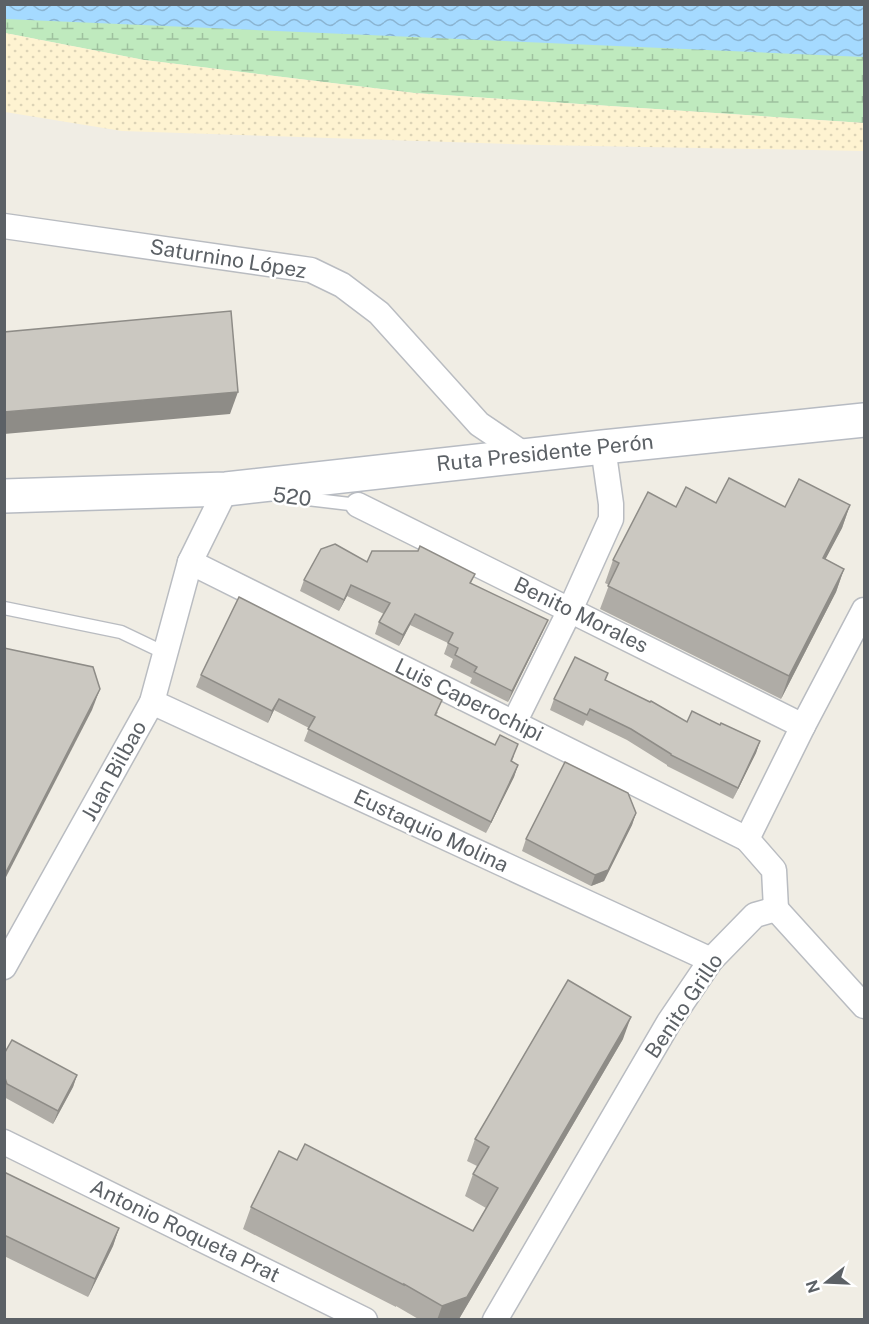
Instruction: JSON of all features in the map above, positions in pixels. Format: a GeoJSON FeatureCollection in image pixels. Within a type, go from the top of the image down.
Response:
{"type":"FeatureCollection","features":[{"type":"Feature","properties":{"kind":"main road","name":"Ruta Presidente Perón"},"geometry":{"type":"LineString","coordinates":[[226,489],[864,420]]}},
{"type":"Feature","properties":{"kind":"main road"},"geometry":{"type":"LineString","coordinates":[[4,496],[226,489]]}},
{"type":"Feature","properties":{"kind":"street","name":"Saturnino López"},"geometry":{"type":"LineString","coordinates":[[4,226],[311,270],[342,285],[379,313],[479,424],[525,455]]}},
{"type":"Feature","properties":{"kind":"street"},"geometry":{"type":"LineString","coordinates":[[514,723],[570,610],[611,519],[603,447]]}},
{"type":"Feature","properties":{"kind":"street","name":"Juan Bilbao"},"geometry":{"type":"LineString","coordinates":[[4,967],[152,702],[190,562],[226,489]]}},
{"type":"Feature","properties":{"kind":"street","name":"Benito Morales"},"geometry":{"type":"LineString","coordinates":[[358,505],[803,726]]}},
{"type":"Feature","properties":{"kind":"street","name":"Luis Caperochipi"},"geometry":{"type":"LineString","coordinates":[[190,562],[747,839]]}},
{"type":"Feature","properties":{"kind":"street"},"geometry":{"type":"LineString","coordinates":[[864,610],[747,839],[774,870],[776,909],[864,1006]]}},
{"type":"Feature","properties":{"kind":"street","name":"Eustaquio Molina"},"geometry":{"type":"LineString","coordinates":[[152,702],[711,960]]}},
{"type":"Feature","properties":{"kind":"street","name":"Benito Grillo"},"geometry":{"type":"LineString","coordinates":[[495,1320],[669,1022],[711,960],[755,915],[776,909]]}},
{"type":"Feature","properties":{"kind":"street","name":"Antonio Roqueta Prat"},"geometry":{"type":"LineString","coordinates":[[4,1142],[365,1320]]}},
{"type":"Feature","properties":{"kind":"lane","name":"520"},"geometry":{"type":"LineString","coordinates":[[226,489],[358,505]]}},
{"type":"Feature","properties":{"kind":"lane"},"geometry":{"type":"LineString","coordinates":[[4,609],[121,632],[165,653]]}},
{"type":"Feature","properties":{"kind":"green space"},"geometry":{"type":"Polygon","coordinates":[[[4,5],[864,5],[864,123],[414,93],[144,60],[5,33],[4,5]]]}},
{"type":"Feature","properties":{"kind":"sand"},"geometry":{"type":"Polygon","coordinates":[[[5,33],[144,60],[414,93],[864,123],[864,151],[541,145],[122,131],[5,112],[5,33]]]}},
{"type":"Feature","properties":{"kind":"water"},"geometry":{"type":"Polygon","coordinates":[[[5,4],[864,5],[864,57],[5,19],[5,4]]]}},
{"type":"Feature","properties":{"kind":"building"},"geometry":{"type":"Polygon","coordinates":[[[231,311],[238,392],[4,412],[4,332],[231,311]]]}},
{"type":"Feature","properties":{"kind":"building"},"geometry":{"type":"Polygon","coordinates":[[[729,478],[785,507],[799,479],[850,505],[823,558],[844,569],[789,676],[608,586],[619,563],[613,560],[648,492],[676,507],[686,487],[716,503],[729,478]]]}},
{"type":"Feature","properties":{"kind":"building"},"geometry":{"type":"Polygon","coordinates":[[[335,544],[367,562],[372,551],[418,551],[420,546],[475,574],[470,583],[548,620],[512,691],[474,672],[477,667],[455,655],[458,648],[448,643],[453,633],[415,614],[403,635],[379,622],[390,603],[351,585],[344,600],[304,580],[321,549],[335,544]]]}},
{"type":"Feature","properties":{"kind":"building"},"geometry":{"type":"Polygon","coordinates":[[[239,597],[442,700],[435,715],[495,745],[500,735],[518,744],[511,761],[518,765],[491,822],[308,729],[315,717],[279,699],[272,711],[201,675],[239,597]]]}},
{"type":"Feature","properties":{"kind":"building"},"geometry":{"type":"Polygon","coordinates":[[[4,648],[93,667],[100,689],[4,876],[4,648]]]}},
{"type":"Feature","properties":{"kind":"building"},"geometry":{"type":"Polygon","coordinates":[[[575,657],[608,673],[605,680],[651,701],[687,722],[692,711],[760,741],[738,788],[671,755],[631,729],[590,709],[587,715],[554,699],[575,657]]]}},
{"type":"Feature","properties":{"kind":"building"},"geometry":{"type":"Polygon","coordinates":[[[565,762],[628,793],[636,813],[608,870],[595,875],[526,839],[565,762]]]}},
{"type":"Feature","properties":{"kind":"building"},"geometry":{"type":"Polygon","coordinates":[[[568,980],[631,1017],[467,1297],[442,1306],[404,1284],[251,1207],[279,1151],[297,1160],[305,1144],[473,1231],[498,1188],[473,1174],[489,1147],[475,1139],[568,980]]]}},
{"type":"Feature","properties":{"kind":"building"},"geometry":{"type":"Polygon","coordinates":[[[12,1040],[77,1075],[58,1111],[7,1084],[4,1075],[4,1054],[12,1040]]]}},
{"type":"Feature","properties":{"kind":"building"},"geometry":{"type":"Polygon","coordinates":[[[4,1172],[119,1228],[95,1279],[4,1235],[4,1172]]]}}]}
